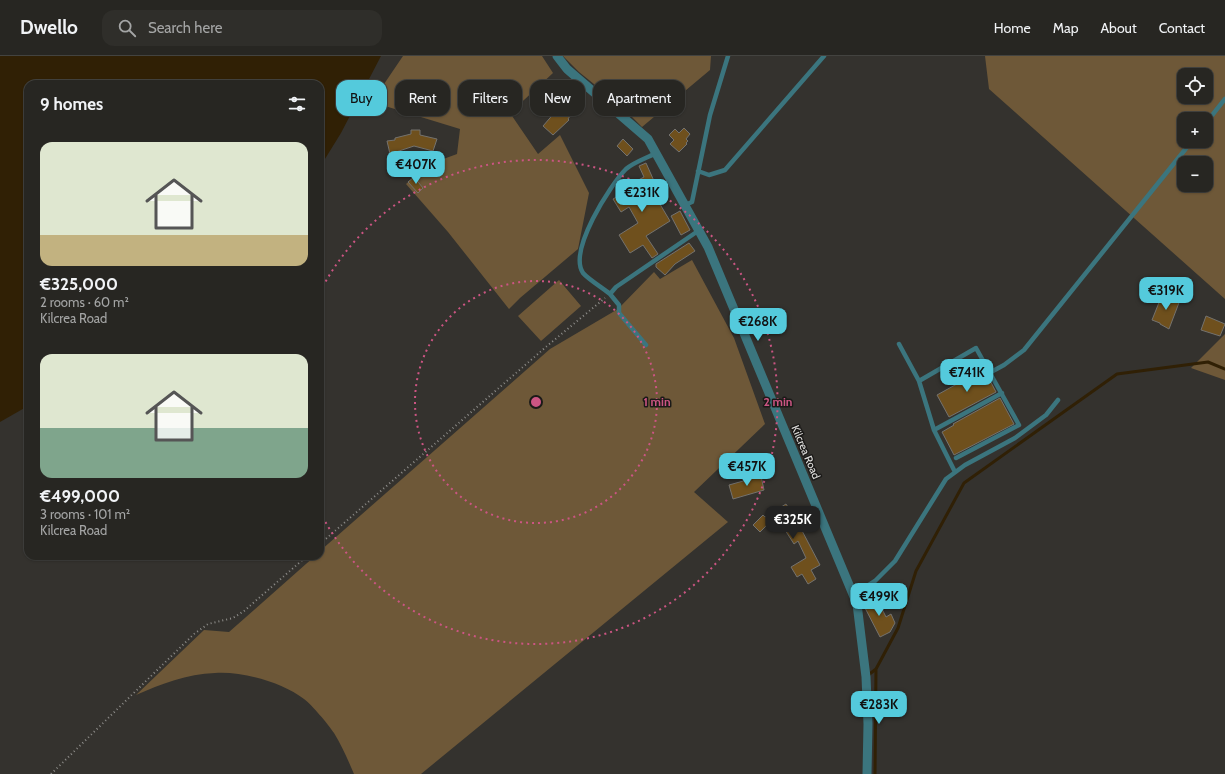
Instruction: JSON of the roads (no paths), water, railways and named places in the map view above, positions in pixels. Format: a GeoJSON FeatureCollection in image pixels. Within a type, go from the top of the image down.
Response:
{"type":"FeatureCollection","features":[{"type":"Feature","properties":{"kind":"street","name":"Kilcrea Road"},"geometry":{"type":"LineString","coordinates":[[557,56],[567,69],[648,139],[708,247],[857,604],[866,677],[868,724],[867,774]]}},
{"type":"Feature","properties":{"kind":"lane"},"geometry":{"type":"LineString","coordinates":[[684,206],[692,202],[710,115],[728,56]]}},
{"type":"Feature","properties":{"kind":"lane"},"geometry":{"type":"LineString","coordinates":[[698,171],[709,175],[725,170],[824,56]]}},
{"type":"Feature","properties":{"kind":"lane"},"geometry":{"type":"LineString","coordinates":[[1213,114],[1225,99]]}},
{"type":"Feature","properties":{"kind":"lane"},"geometry":{"type":"LineString","coordinates":[[991,372],[1004,365],[1024,350],[1186,148]]}},
{"type":"Feature","properties":{"kind":"lane"},"geometry":{"type":"LineString","coordinates":[[646,346],[619,312],[620,305],[610,294],[583,273],[580,259],[588,229],[606,195],[627,168],[656,153]]}},
{"type":"Feature","properties":{"kind":"lane"},"geometry":{"type":"LineString","coordinates":[[610,294],[616,287],[698,231]]}},
{"type":"Feature","properties":{"kind":"lane"},"geometry":{"type":"LineString","coordinates":[[899,344],[919,381],[934,430],[955,472]]}},
{"type":"Feature","properties":{"kind":"lane"},"geometry":{"type":"LineString","coordinates":[[919,381],[976,348],[991,372],[1019,425],[956,458]]}},
{"type":"Feature","properties":{"kind":"lane"},"geometry":{"type":"LineString","coordinates":[[934,430],[1002,393]]}},
{"type":"Feature","properties":{"kind":"lane"},"geometry":{"type":"LineString","coordinates":[[854,595],[875,581],[895,561],[946,479],[965,465],[1015,438],[1046,415],[1058,400]]}},
{"type":"Feature","properties":{"kind":"waterway"},"geometry":{"type":"LineString","coordinates":[[867,676],[876,669],[898,628],[916,571],[964,483],[1117,374],[1208,362],[1225,369]]}},
{"type":"Feature","properties":{"kind":"waterway"},"geometry":{"type":"LineString","coordinates":[[875,774],[876,669]]}}]}
